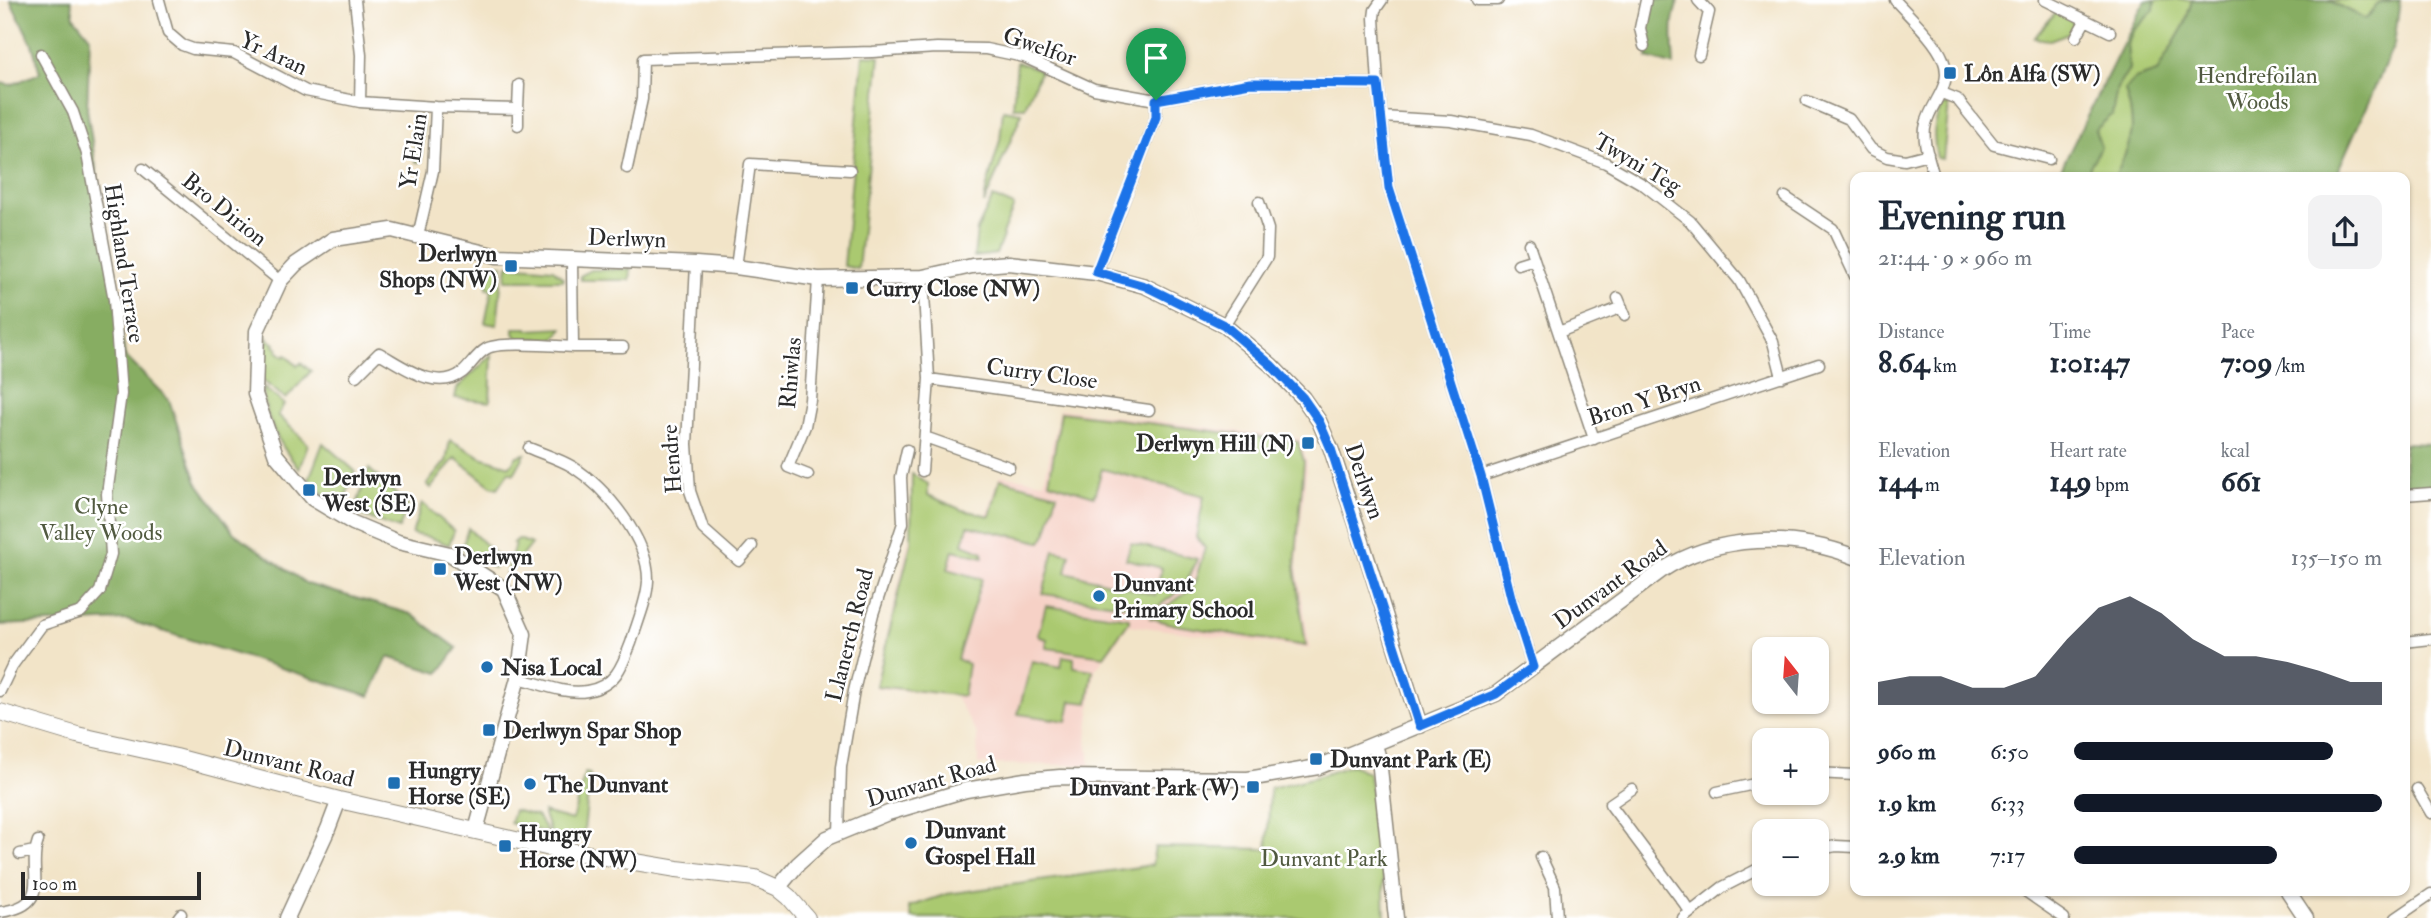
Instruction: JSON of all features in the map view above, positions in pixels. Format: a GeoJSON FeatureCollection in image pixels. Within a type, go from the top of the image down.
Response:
{"type":"FeatureCollection","features":[{"type":"Feature","properties":{"kind":"main road","name":"Dunvant Road"},"geometry":{"type":"LineString","coordinates":[[0,712],[77,735],[176,757],[339,800],[582,854],[744,876],[778,888]]}},
{"type":"Feature","properties":{"kind":"main road"},"geometry":{"type":"LineString","coordinates":[[778,888],[807,918]]}},
{"type":"Feature","properties":{"kind":"street","name":"Yr Aran"},"geometry":{"type":"LineString","coordinates":[[159,0],[168,33],[181,45],[193,49],[234,53],[306,91],[360,102],[436,107]]}},
{"type":"Feature","properties":{"kind":"street"},"geometry":{"type":"LineString","coordinates":[[355,0],[362,55],[360,102]]}},
{"type":"Feature","properties":{"kind":"street"},"geometry":{"type":"LineString","coordinates":[[1477,0],[1498,0]]}},
{"type":"Feature","properties":{"kind":"street"},"geometry":{"type":"LineString","coordinates":[[1644,46],[1640,28],[1646,0]]}},
{"type":"Feature","properties":{"kind":"street"},"geometry":{"type":"LineString","coordinates":[[1698,0],[1709,12],[1699,55]]}},
{"type":"Feature","properties":{"kind":"street"},"geometry":{"type":"LineString","coordinates":[[1895,0],[1942,57],[1946,71],[1942,93],[1925,125],[1925,138],[1933,172]]}},
{"type":"Feature","properties":{"kind":"street"},"geometry":{"type":"LineString","coordinates":[[2046,0],[2110,32]]}},
{"type":"Feature","properties":{"kind":"street"},"geometry":{"type":"LineString","coordinates":[[1380,2],[1374,18],[1389,188],[1481,476],[1512,601],[1533,667]]}},
{"type":"Feature","properties":{"kind":"street"},"geometry":{"type":"LineString","coordinates":[[2076,37],[2085,21]]}},
{"type":"Feature","properties":{"kind":"street"},"geometry":{"type":"LineString","coordinates":[[627,168],[635,153],[642,99],[642,47]]}},
{"type":"Feature","properties":{"kind":"street","name":"Gwelfor"},"geometry":{"type":"LineString","coordinates":[[643,59],[937,48],[986,49],[1024,57],[1094,89],[1156,100],[1250,83],[1378,84]]}},
{"type":"Feature","properties":{"kind":"street","name":"Highland Terrace"},"geometry":{"type":"LineString","coordinates":[[0,691],[12,666],[43,625],[80,612],[100,591],[111,554],[107,494],[121,394],[114,300],[87,154],[73,112],[41,54]]}},
{"type":"Feature","properties":{"kind":"street"},"geometry":{"type":"LineString","coordinates":[[517,125],[519,85]]}},
{"type":"Feature","properties":{"kind":"street"},"geometry":{"type":"LineString","coordinates":[[1942,93],[1957,99],[1994,145],[2049,159]]}},
{"type":"Feature","properties":{"kind":"street"},"geometry":{"type":"LineString","coordinates":[[1096,272],[1156,117],[1156,100]]}},
{"type":"Feature","properties":{"kind":"street"},"geometry":{"type":"LineString","coordinates":[[1807,102],[1840,113],[1849,119],[1871,149],[1887,158],[1905,160],[1928,154]]}},
{"type":"Feature","properties":{"kind":"street","name":"Yr Elain"},"geometry":{"type":"LineString","coordinates":[[418,236],[433,171],[436,107],[518,109]]}},
{"type":"Feature","properties":{"kind":"street","name":"Twyni Teg"},"geometry":{"type":"LineString","coordinates":[[1382,117],[1451,121],[1531,135],[1606,163],[1644,185],[1690,221],[1739,280],[1773,342],[1782,377]]}},
{"type":"Feature","properties":{"kind":"street"},"geometry":{"type":"LineString","coordinates":[[736,267],[750,164],[850,170]]}},
{"type":"Feature","properties":{"kind":"street","name":"Bro Dirion"},"geometry":{"type":"LineString","coordinates":[[144,169],[280,281]]}},
{"type":"Feature","properties":{"kind":"street"},"geometry":{"type":"LineString","coordinates":[[1785,197],[1833,229],[1850,265]]}},
{"type":"Feature","properties":{"kind":"street"},"geometry":{"type":"LineString","coordinates":[[1224,325],[1267,257],[1268,229],[1259,202]]}},
{"type":"Feature","properties":{"kind":"street","name":"Derlwyn"},"geometry":{"type":"LineString","coordinates":[[476,830],[519,678],[524,634],[504,589],[450,554],[398,542],[353,523],[313,499],[276,455],[255,394],[257,331],[280,281],[296,264],[333,239],[392,230],[497,256],[696,264],[818,279],[923,277],[972,266],[1009,263],[1096,272],[1145,286],[1224,325],[1271,365],[1303,398],[1319,421],[1359,532],[1420,726]]}},
{"type":"Feature","properties":{"kind":"street"},"geometry":{"type":"LineString","coordinates":[[1529,244],[1594,439]]}},
{"type":"Feature","properties":{"kind":"street"},"geometry":{"type":"LineString","coordinates":[[572,259],[573,346]]}},
{"type":"Feature","properties":{"kind":"street"},"geometry":{"type":"LineString","coordinates":[[1518,264],[1534,259]]}},
{"type":"Feature","properties":{"kind":"street","name":"Hendre"},"geometry":{"type":"LineString","coordinates":[[696,264],[687,444],[690,491],[704,529],[748,570]]}},
{"type":"Feature","properties":{"kind":"street"},"geometry":{"type":"LineString","coordinates":[[922,471],[929,379],[923,277]]}},
{"type":"Feature","properties":{"kind":"street","name":"Rhiwlas"},"geometry":{"type":"LineString","coordinates":[[782,479],[805,426],[810,400],[818,279]]}},
{"type":"Feature","properties":{"kind":"street"},"geometry":{"type":"LineString","coordinates":[[1559,332],[1622,307]]}},
{"type":"Feature","properties":{"kind":"street"},"geometry":{"type":"LineString","coordinates":[[356,376],[381,348],[423,377],[449,380],[461,373],[487,348],[504,340],[623,347]]}},
{"type":"Feature","properties":{"kind":"street","name":"Bron Y Bryn"},"geometry":{"type":"LineString","coordinates":[[1481,476],[1819,364]]}},
{"type":"Feature","properties":{"kind":"street"},"geometry":{"type":"LineString","coordinates":[[690,379],[704,379]]}},
{"type":"Feature","properties":{"kind":"street","name":"Curry Close"},"geometry":{"type":"LineString","coordinates":[[929,379],[1149,410]]}},
{"type":"Feature","properties":{"kind":"street"},"geometry":{"type":"LineString","coordinates":[[925,437],[1009,467]]}},
{"type":"Feature","properties":{"kind":"street"},"geometry":{"type":"LineString","coordinates":[[519,678],[576,692],[588,691],[616,676],[636,628],[648,581],[639,544],[615,504],[573,467],[529,448]]}},
{"type":"Feature","properties":{"kind":"street","name":"Llanerch Road"},"geometry":{"type":"LineString","coordinates":[[839,833],[841,767],[852,704],[873,614],[903,523],[901,477],[907,450]]}},
{"type":"Feature","properties":{"kind":"street"},"geometry":{"type":"LineString","coordinates":[[788,467],[808,475]]}},
{"type":"Feature","properties":{"kind":"street"},"geometry":{"type":"LineString","coordinates":[[2410,495],[2431,493]]}},
{"type":"Feature","properties":{"kind":"street","name":"Dunvant Road"},"geometry":{"type":"LineString","coordinates":[[778,888],[816,846],[839,833],[925,802],[997,784],[1060,777],[1248,779],[1318,767],[1496,694],[1679,559],[1728,546],[1783,540],[1805,542],[1850,556]]}},
{"type":"Feature","properties":{"kind":"street"},"geometry":{"type":"LineString","coordinates":[[738,561],[752,546]]}},
{"type":"Feature","properties":{"kind":"street"},"geometry":{"type":"LineString","coordinates":[[2410,641],[2431,639]]}},
{"type":"Feature","properties":{"kind":"street"},"geometry":{"type":"LineString","coordinates":[[1375,745],[1382,784],[1396,918]]}},
{"type":"Feature","properties":{"kind":"street"},"geometry":{"type":"LineString","coordinates":[[1829,774],[1850,775]]}},
{"type":"Feature","properties":{"kind":"street"},"geometry":{"type":"LineString","coordinates":[[1717,792],[1752,785]]}},
{"type":"Feature","properties":{"kind":"street"},"geometry":{"type":"LineString","coordinates":[[1632,789],[1610,804],[1686,914],[1723,887],[1752,872]]}},
{"type":"Feature","properties":{"kind":"street"},"geometry":{"type":"LineString","coordinates":[[2416,789],[2431,813]]}},
{"type":"Feature","properties":{"kind":"street"},"geometry":{"type":"LineString","coordinates":[[287,918],[339,800]]}},
{"type":"Feature","properties":{"kind":"street"},"geometry":{"type":"LineString","coordinates":[[0,912],[23,906],[36,890],[36,846],[20,854]]}},
{"type":"Feature","properties":{"kind":"street"},"geometry":{"type":"LineString","coordinates":[[1829,847],[1850,847]]}},
{"type":"Feature","properties":{"kind":"street"},"geometry":{"type":"LineString","coordinates":[[1541,857],[1556,887],[1557,918]]}},
{"type":"Feature","properties":{"kind":"street"},"geometry":{"type":"LineString","coordinates":[[2396,918],[2431,894]]}},
{"type":"Feature","properties":{"kind":"street"},"geometry":{"type":"LineString","coordinates":[[2032,896],[2064,918]]}},
{"type":"Feature","properties":{"kind":"street"},"geometry":{"type":"LineString","coordinates":[[2291,896],[2306,918]]}},
{"type":"Feature","properties":{"kind":"shaded area","name":"Dunvant Primary School"},"geometry":{"type":"Polygon","coordinates":[[[1060,409],[1300,439],[1307,462],[1297,567],[1310,649],[1129,625],[1095,670],[1087,738],[1090,765],[978,764],[977,734],[955,696],[875,688],[918,501],[987,515],[1000,475],[1044,482],[1060,409]]]}},
{"type":"Feature","properties":{"kind":"green space","name":"Clyne Valley Woods"},"geometry":{"type":"Polygon","coordinates":[[[10,0],[71,0],[74,17],[90,37],[87,109],[125,356],[169,400],[197,482],[234,533],[307,584],[411,614],[457,648],[439,673],[388,657],[370,696],[127,620],[0,625],[0,83],[11,85],[40,73],[32,44],[10,0]]]}},
{"type":"Feature","properties":{"kind":"green space"},"geometry":{"type":"Polygon","coordinates":[[[1651,0],[1679,0],[1673,24],[1674,66],[1647,58],[1649,41],[1645,29],[1651,0]]]}},
{"type":"Feature","properties":{"kind":"green space","name":"Hendrefoilan Woods"},"geometry":{"type":"Polygon","coordinates":[[[2145,0],[2155,0],[2154,10],[2133,31],[2127,44],[2129,69],[2117,88],[2112,115],[2095,130],[2101,147],[2089,172],[2059,172],[2145,0]]]}},
{"type":"Feature","properties":{"kind":"green space"},"geometry":{"type":"Polygon","coordinates":[[[2155,0],[2192,0],[2185,24],[2157,72],[2135,79],[2125,90],[2132,126],[2129,144],[2117,172],[2089,172],[2100,147],[2095,130],[2111,115],[2117,88],[2129,69],[2127,44],[2133,31],[2154,10],[2155,0]]]}},
{"type":"Feature","properties":{"kind":"green space","name":"Hendrefoilan Woods"},"geometry":{"type":"Polygon","coordinates":[[[2192,0],[2328,0],[2366,19],[2378,4],[2400,0],[2394,45],[2337,172],[2117,172],[2129,144],[2132,126],[2125,90],[2135,79],[2157,72],[2185,24],[2192,0]]]}},
{"type":"Feature","properties":{"kind":"green space"},"geometry":{"type":"Polygon","coordinates":[[[2328,0],[2391,0],[2378,4],[2366,19],[2328,0]]]}},
{"type":"Feature","properties":{"kind":"green space"},"geometry":{"type":"Polygon","coordinates":[[[2057,11],[2069,16],[2074,22],[2071,32],[2050,40],[2034,38],[2057,11]]]}},
{"type":"Feature","properties":{"kind":"green space"},"geometry":{"type":"Polygon","coordinates":[[[863,55],[880,56],[858,269],[844,266],[863,55]]]}},
{"type":"Feature","properties":{"kind":"green space"},"geometry":{"type":"Polygon","coordinates":[[[1017,62],[1040,72],[1025,107],[1013,107],[1017,62]]]}},
{"type":"Feature","properties":{"kind":"green space"},"geometry":{"type":"Polygon","coordinates":[[[1949,105],[1943,159],[1937,158],[1935,125],[1942,106],[1949,105]]]}},
{"type":"Feature","properties":{"kind":"green space"},"geometry":{"type":"Polygon","coordinates":[[[1003,110],[1022,113],[984,204],[1000,140],[1003,110]]]}},
{"type":"Feature","properties":{"kind":"green space"},"geometry":{"type":"Polygon","coordinates":[[[414,117],[421,120],[423,125],[421,162],[415,162],[414,117]]]}},
{"type":"Feature","properties":{"kind":"green space"},"geometry":{"type":"Polygon","coordinates":[[[993,197],[1014,206],[996,254],[974,257],[977,230],[993,197]]]}},
{"type":"Feature","properties":{"kind":"green space"},"geometry":{"type":"Polygon","coordinates":[[[489,264],[503,265],[497,325],[485,323],[492,289],[487,288],[489,264]]]}},
{"type":"Feature","properties":{"kind":"green space"},"geometry":{"type":"Polygon","coordinates":[[[508,265],[553,269],[563,280],[506,280],[508,265]]]}},
{"type":"Feature","properties":{"kind":"green space"},"geometry":{"type":"Polygon","coordinates":[[[631,269],[630,280],[581,280],[580,276],[591,270],[631,269]]]}},
{"type":"Feature","properties":{"kind":"green space"},"geometry":{"type":"Polygon","coordinates":[[[514,328],[563,328],[555,339],[517,338],[514,328]]]}},
{"type":"Feature","properties":{"kind":"green space"},"geometry":{"type":"Polygon","coordinates":[[[267,338],[284,357],[286,355],[297,366],[301,363],[311,371],[286,399],[262,380],[267,338]]]}},
{"type":"Feature","properties":{"kind":"green space"},"geometry":{"type":"Polygon","coordinates":[[[492,355],[490,402],[455,398],[457,388],[492,355]]]}},
{"type":"Feature","properties":{"kind":"green space"},"geometry":{"type":"Polygon","coordinates":[[[263,387],[284,404],[278,415],[308,444],[299,469],[274,431],[266,410],[263,387]]]}},
{"type":"Feature","properties":{"kind":"green space"},"geometry":{"type":"Polygon","coordinates":[[[1061,412],[1298,442],[1304,461],[1295,568],[1306,646],[1176,625],[1150,618],[1193,588],[1205,548],[1196,537],[1204,496],[1102,469],[1094,496],[1049,482],[1061,412]]]}},
{"type":"Feature","properties":{"kind":"green space"},"geometry":{"type":"Polygon","coordinates":[[[450,440],[481,457],[510,466],[517,456],[525,454],[514,474],[509,472],[498,488],[491,486],[455,458],[431,488],[427,484],[446,461],[450,440]]]}},
{"type":"Feature","properties":{"kind":"green space"},"geometry":{"type":"Polygon","coordinates":[[[323,443],[355,471],[342,507],[317,489],[309,479],[323,443]]]}},
{"type":"Feature","properties":{"kind":"green space"},"geometry":{"type":"Polygon","coordinates":[[[2410,443],[2431,444],[2431,486],[2410,488],[2410,443]]]}},
{"type":"Feature","properties":{"kind":"green space"},"geometry":{"type":"Polygon","coordinates":[[[369,469],[408,505],[399,529],[354,513],[369,469]]]}},
{"type":"Feature","properties":{"kind":"green space"},"geometry":{"type":"Polygon","coordinates":[[[912,474],[928,484],[928,495],[962,510],[990,516],[1000,479],[1057,494],[1047,532],[1041,542],[968,526],[963,544],[983,552],[983,557],[953,550],[948,569],[982,579],[957,659],[968,664],[963,696],[876,686],[911,543],[912,474]]]}},
{"type":"Feature","properties":{"kind":"green space"},"geometry":{"type":"Polygon","coordinates":[[[422,503],[454,531],[449,545],[412,534],[422,503]]]}},
{"type":"Feature","properties":{"kind":"green space"},"geometry":{"type":"Polygon","coordinates":[[[468,528],[499,558],[494,568],[462,548],[468,528]]]}},
{"type":"Feature","properties":{"kind":"green space"},"geometry":{"type":"Polygon","coordinates":[[[519,539],[531,544],[505,577],[515,544],[513,543],[519,539]]]}},
{"type":"Feature","properties":{"kind":"green space"},"geometry":{"type":"Polygon","coordinates":[[[1131,543],[1197,559],[1185,586],[1159,606],[1145,608],[1043,594],[1054,550],[1070,554],[1066,572],[1155,595],[1162,568],[1126,559],[1131,543]]]}},
{"type":"Feature","properties":{"kind":"green space"},"geometry":{"type":"Polygon","coordinates":[[[1046,606],[1129,618],[1129,621],[1104,656],[1046,648],[1047,639],[1038,635],[1046,606]]]}},
{"type":"Feature","properties":{"kind":"green space"},"geometry":{"type":"Polygon","coordinates":[[[1063,656],[1074,658],[1074,667],[1093,670],[1088,703],[1071,701],[1067,721],[1018,714],[1032,661],[1061,667],[1063,656]]]}},
{"type":"Feature","properties":{"kind":"green space","name":"Dunvant Park"},"geometry":{"type":"Polygon","coordinates":[[[1352,765],[1369,773],[1383,870],[1385,918],[912,918],[909,907],[947,894],[1152,865],[1155,847],[1267,849],[1270,788],[1352,765]]]}},
{"type":"Feature","properties":{"kind":"green space"},"geometry":{"type":"Polygon","coordinates":[[[585,773],[590,774],[583,840],[551,835],[543,812],[572,820],[585,773]]]}},
{"type":"Feature","properties":{"kind":"green space"},"geometry":{"type":"Polygon","coordinates":[[[514,810],[537,816],[548,833],[510,823],[514,810]]]}},
{"type":"Feature","properties":{"kind":"place","name":"Lôn Alfa (SW)"},"geometry":{"type":"Point","coordinates":[1950,73]}},
{"type":"Feature","properties":{"kind":"place","name":"Derlwyn Shops (NW)"},"geometry":{"type":"Point","coordinates":[511,266]}},
{"type":"Feature","properties":{"kind":"place","name":"Curry Close (NW)"},"geometry":{"type":"Point","coordinates":[852,288]}},
{"type":"Feature","properties":{"kind":"place","name":"Derlwyn Hill (N)"},"geometry":{"type":"Point","coordinates":[1308,443]}},
{"type":"Feature","properties":{"kind":"place","name":"Derlwyn West (SE)"},"geometry":{"type":"Point","coordinates":[309,490]}},
{"type":"Feature","properties":{"kind":"place","name":"Derlwyn West (NW)"},"geometry":{"type":"Point","coordinates":[440,569]}},
{"type":"Feature","properties":{"kind":"place","name":"Dunvant Primary School"},"geometry":{"type":"Point","coordinates":[1099,596]}},
{"type":"Feature","properties":{"kind":"place","name":"Nisa Local"},"geometry":{"type":"Point","coordinates":[487,667]}},
{"type":"Feature","properties":{"kind":"place","name":"Derlwyn Spar Shop"},"geometry":{"type":"Point","coordinates":[489,730]}},
{"type":"Feature","properties":{"kind":"place","name":"Dunvant Park (E)"},"geometry":{"type":"Point","coordinates":[1316,759]}},
{"type":"Feature","properties":{"kind":"place","name":"Hungry Horse (SE)"},"geometry":{"type":"Point","coordinates":[394,783]}},
{"type":"Feature","properties":{"kind":"place","name":"The Dunvant"},"geometry":{"type":"Point","coordinates":[530,784]}},
{"type":"Feature","properties":{"kind":"place","name":"Dunvant Park (W)"},"geometry":{"type":"Point","coordinates":[1253,787]}},
{"type":"Feature","properties":{"kind":"place","name":"Dunvant Gospel Hall"},"geometry":{"type":"Point","coordinates":[911,843]}},
{"type":"Feature","properties":{"kind":"place","name":"Hungry Horse (NW)"},"geometry":{"type":"Point","coordinates":[505,846]}},
{"type":"Feature","properties":{"kind":"route"},"geometry":{"type":"LineString","coordinates":[[1250,83],[1378,84],[1389,188],[1481,476],[1512,601],[1533,667],[1496,694],[1420,726],[1331,449],[1319,421],[1303,398],[1271,365],[1224,325],[1145,286],[1096,272],[1156,117],[1156,100],[1250,83]]}}]}
